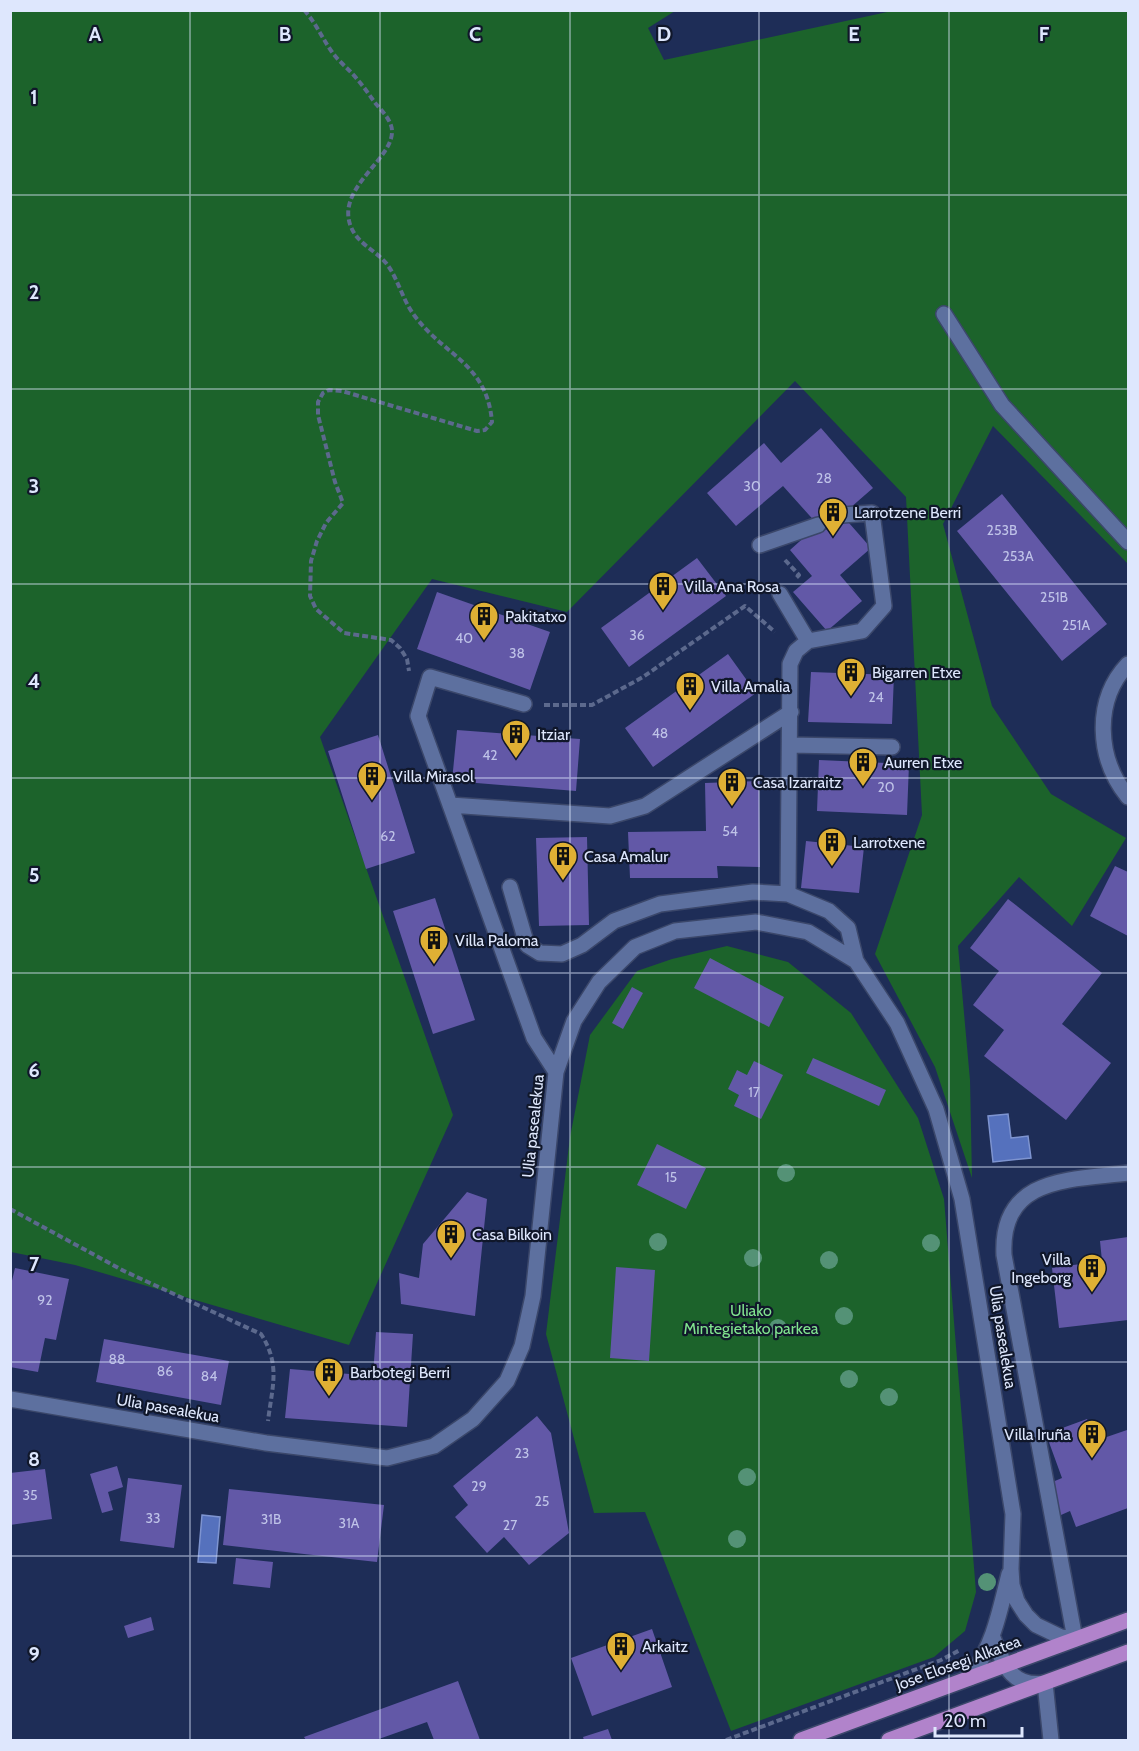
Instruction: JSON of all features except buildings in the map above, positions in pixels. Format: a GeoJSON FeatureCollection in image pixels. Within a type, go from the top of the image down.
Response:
{"type":"FeatureCollection","features":[{"type":"Feature","properties":{"kind":"main road","name":"Jose Elosegi Alkatea"},"geometry":{"type":"LineString","coordinates":[[801,1740],[1128,1620]]}},
{"type":"Feature","properties":{"kind":"main road"},"geometry":{"type":"LineString","coordinates":[[889,1740],[1128,1653]]}},
{"type":"Feature","properties":{"kind":"street"},"geometry":{"type":"LineString","coordinates":[[944,314],[1002,405],[1128,542]]}},
{"type":"Feature","properties":{"kind":"street"},"geometry":{"type":"LineString","coordinates":[[788,894],[790,664],[796,651],[808,641],[862,631],[884,606],[872,513],[842,515]]}},
{"type":"Feature","properties":{"kind":"street"},"geometry":{"type":"LineString","coordinates":[[760,545],[818,525]]}},
{"type":"Feature","properties":{"kind":"street"},"geometry":{"type":"LineString","coordinates":[[780,594],[808,641]]}},
{"type":"Feature","properties":{"kind":"street"},"geometry":{"type":"LineString","coordinates":[[1128,664],[1114,684],[1107,703],[1103,722],[1103,742],[1116,780],[1128,797]]}},
{"type":"Feature","properties":{"kind":"street"},"geometry":{"type":"LineString","coordinates":[[524,704],[430,677],[418,716],[534,1038],[556,1072]]}},
{"type":"Feature","properties":{"kind":"street"},"geometry":{"type":"LineString","coordinates":[[450,805],[610,816],[645,806],[791,712]]}},
{"type":"Feature","properties":{"kind":"street"},"geometry":{"type":"LineString","coordinates":[[790,745],[892,747]]}},
{"type":"Feature","properties":{"kind":"street"},"geometry":{"type":"LineString","coordinates":[[510,887],[528,945],[540,953],[562,954],[582,945],[614,921],[660,904],[753,892],[788,894],[829,911],[848,928],[856,961]]}},
{"type":"Feature","properties":{"kind":"street","name":"Ulia pasealekua"},"geometry":{"type":"LineString","coordinates":[[10,1399],[266,1443],[387,1458],[434,1446],[472,1419],[507,1381],[522,1346],[533,1296],[556,1072],[574,1021],[599,982],[634,946],[675,931],[756,922],[808,932],[856,961],[897,1023],[931,1098],[962,1199],[1013,1514],[1012,1585],[1017,1601],[1036,1625],[1061,1637],[1075,1639]]}},
{"type":"Feature","properties":{"kind":"street"},"geometry":{"type":"LineString","coordinates":[[1075,1639],[1003,1242],[1005,1228],[1018,1204],[1039,1187],[1052,1182],[1128,1173]]}},
{"type":"Feature","properties":{"kind":"street"},"geometry":{"type":"LineString","coordinates":[[970,1678],[984,1659],[993,1638],[1011,1569]]}},
{"type":"Feature","properties":{"kind":"street"},"geometry":{"type":"LineString","coordinates":[[993,1638],[1004,1665],[1011,1674],[1020,1681],[1045,1683],[1051,1740]]}},
{"type":"Feature","properties":{"kind":"path"},"geometry":{"type":"LineString","coordinates":[[304,10],[332,52],[357,78],[393,128],[389,143],[359,183],[350,202],[348,214],[351,226],[357,238],[385,262],[415,317],[477,377],[487,395],[491,411],[492,422],[485,430],[477,431],[342,391],[329,390],[323,393],[318,402],[318,415],[335,482],[343,503],[326,523],[317,541],[311,561],[310,596],[316,609],[344,633],[392,640],[407,658],[409,673]]}},
{"type":"Feature","properties":{"kind":"path"},"geometry":{"type":"LineString","coordinates":[[760,545],[786,560],[799,575],[780,594]]}},
{"type":"Feature","properties":{"kind":"path"},"geometry":{"type":"LineString","coordinates":[[524,704],[592,705],[643,677],[745,606],[796,651]]}},
{"type":"Feature","properties":{"kind":"path"},"geometry":{"type":"LineString","coordinates":[[10,1209],[124,1271],[261,1334],[270,1348],[275,1365],[266,1443]]}},
{"type":"Feature","properties":{"kind":"path"},"geometry":{"type":"LineString","coordinates":[[726,1740],[941,1660],[974,1643],[993,1638]]}},
{"type":"Feature","properties":{"kind":"green space"},"geometry":{"type":"Polygon","coordinates":[[[11,11],[675,11],[648,28],[664,60],[892,11],[1128,11],[1128,564],[993,426],[943,524],[992,706],[1051,794],[1126,838],[1072,926],[1019,877],[958,946],[970,1080],[972,1178],[935,1067],[875,954],[922,815],[906,497],[795,381],[567,612],[432,579],[320,737],[453,1115],[349,1345],[75,1265],[11,1252],[11,11]]]}},
{"type":"Feature","properties":{"kind":"green space","name":"Uliako Mintegietako parkea"},"geometry":{"type":"Polygon","coordinates":[[[727,946],[788,962],[851,1013],[918,1118],[944,1199],[976,1592],[965,1631],[934,1657],[731,1731],[645,1512],[594,1513],[546,1334],[570,1137],[590,1035],[637,971],[672,959],[727,946]]]}},
{"type":"Feature","properties":{"kind":"water"},"geometry":{"type":"Polygon","coordinates":[[[1008,1114],[1011,1138],[1028,1136],[1031,1158],[993,1162],[988,1116],[1008,1114]]]}},
{"type":"Feature","properties":{"kind":"water"},"geometry":{"type":"Polygon","coordinates":[[[202,1515],[220,1517],[216,1563],[198,1562],[202,1515]]]}},
{"type":"Feature","properties":{"kind":"tunnel"},"geometry":{"type":"LineString","coordinates":[[818,525],[842,515]]}},
{"type":"Feature","properties":{"kind":"place","name":"Larrotzene Berri"},"geometry":{"type":"Point","coordinates":[833,538]}},
{"type":"Feature","properties":{"kind":"place","name":"Villa Ana Rosa"},"geometry":{"type":"Point","coordinates":[663,612]}},
{"type":"Feature","properties":{"kind":"place","name":"Pakitatxo"},"geometry":{"type":"Point","coordinates":[484,642]}},
{"type":"Feature","properties":{"kind":"place","name":"Bigarren Etxe"},"geometry":{"type":"Point","coordinates":[851,698]}},
{"type":"Feature","properties":{"kind":"place","name":"Villa Amalia"},"geometry":{"type":"Point","coordinates":[690,712]}},
{"type":"Feature","properties":{"kind":"place","name":"Itziar"},"geometry":{"type":"Point","coordinates":[516,760]}},
{"type":"Feature","properties":{"kind":"place","name":"Aurren Etxe"},"geometry":{"type":"Point","coordinates":[863,788]}},
{"type":"Feature","properties":{"kind":"place","name":"Villa Mirasol"},"geometry":{"type":"Point","coordinates":[372,802]}},
{"type":"Feature","properties":{"kind":"place","name":"Casa Izarraitz"},"geometry":{"type":"Point","coordinates":[732,808]}},
{"type":"Feature","properties":{"kind":"place","name":"Larrotxene"},"geometry":{"type":"Point","coordinates":[832,868]}},
{"type":"Feature","properties":{"kind":"place","name":"Casa Amalur"},"geometry":{"type":"Point","coordinates":[563,882]}},
{"type":"Feature","properties":{"kind":"place","name":"Villa Paloma"},"geometry":{"type":"Point","coordinates":[434,966]}},
{"type":"Feature","properties":{"kind":"place","name":"Casa Bilkoin"},"geometry":{"type":"Point","coordinates":[451,1260]}},
{"type":"Feature","properties":{"kind":"place","name":"Villa Ingeborg"},"geometry":{"type":"Point","coordinates":[1092,1294]}},
{"type":"Feature","properties":{"kind":"place","name":"Barbotegi Berri"},"geometry":{"type":"Point","coordinates":[329,1398]}},
{"type":"Feature","properties":{"kind":"place","name":"Villa Iruña"},"geometry":{"type":"Point","coordinates":[1092,1460]}},
{"type":"Feature","properties":{"kind":"place","name":"Arkaitz"},"geometry":{"type":"Point","coordinates":[621,1672]}}]}
